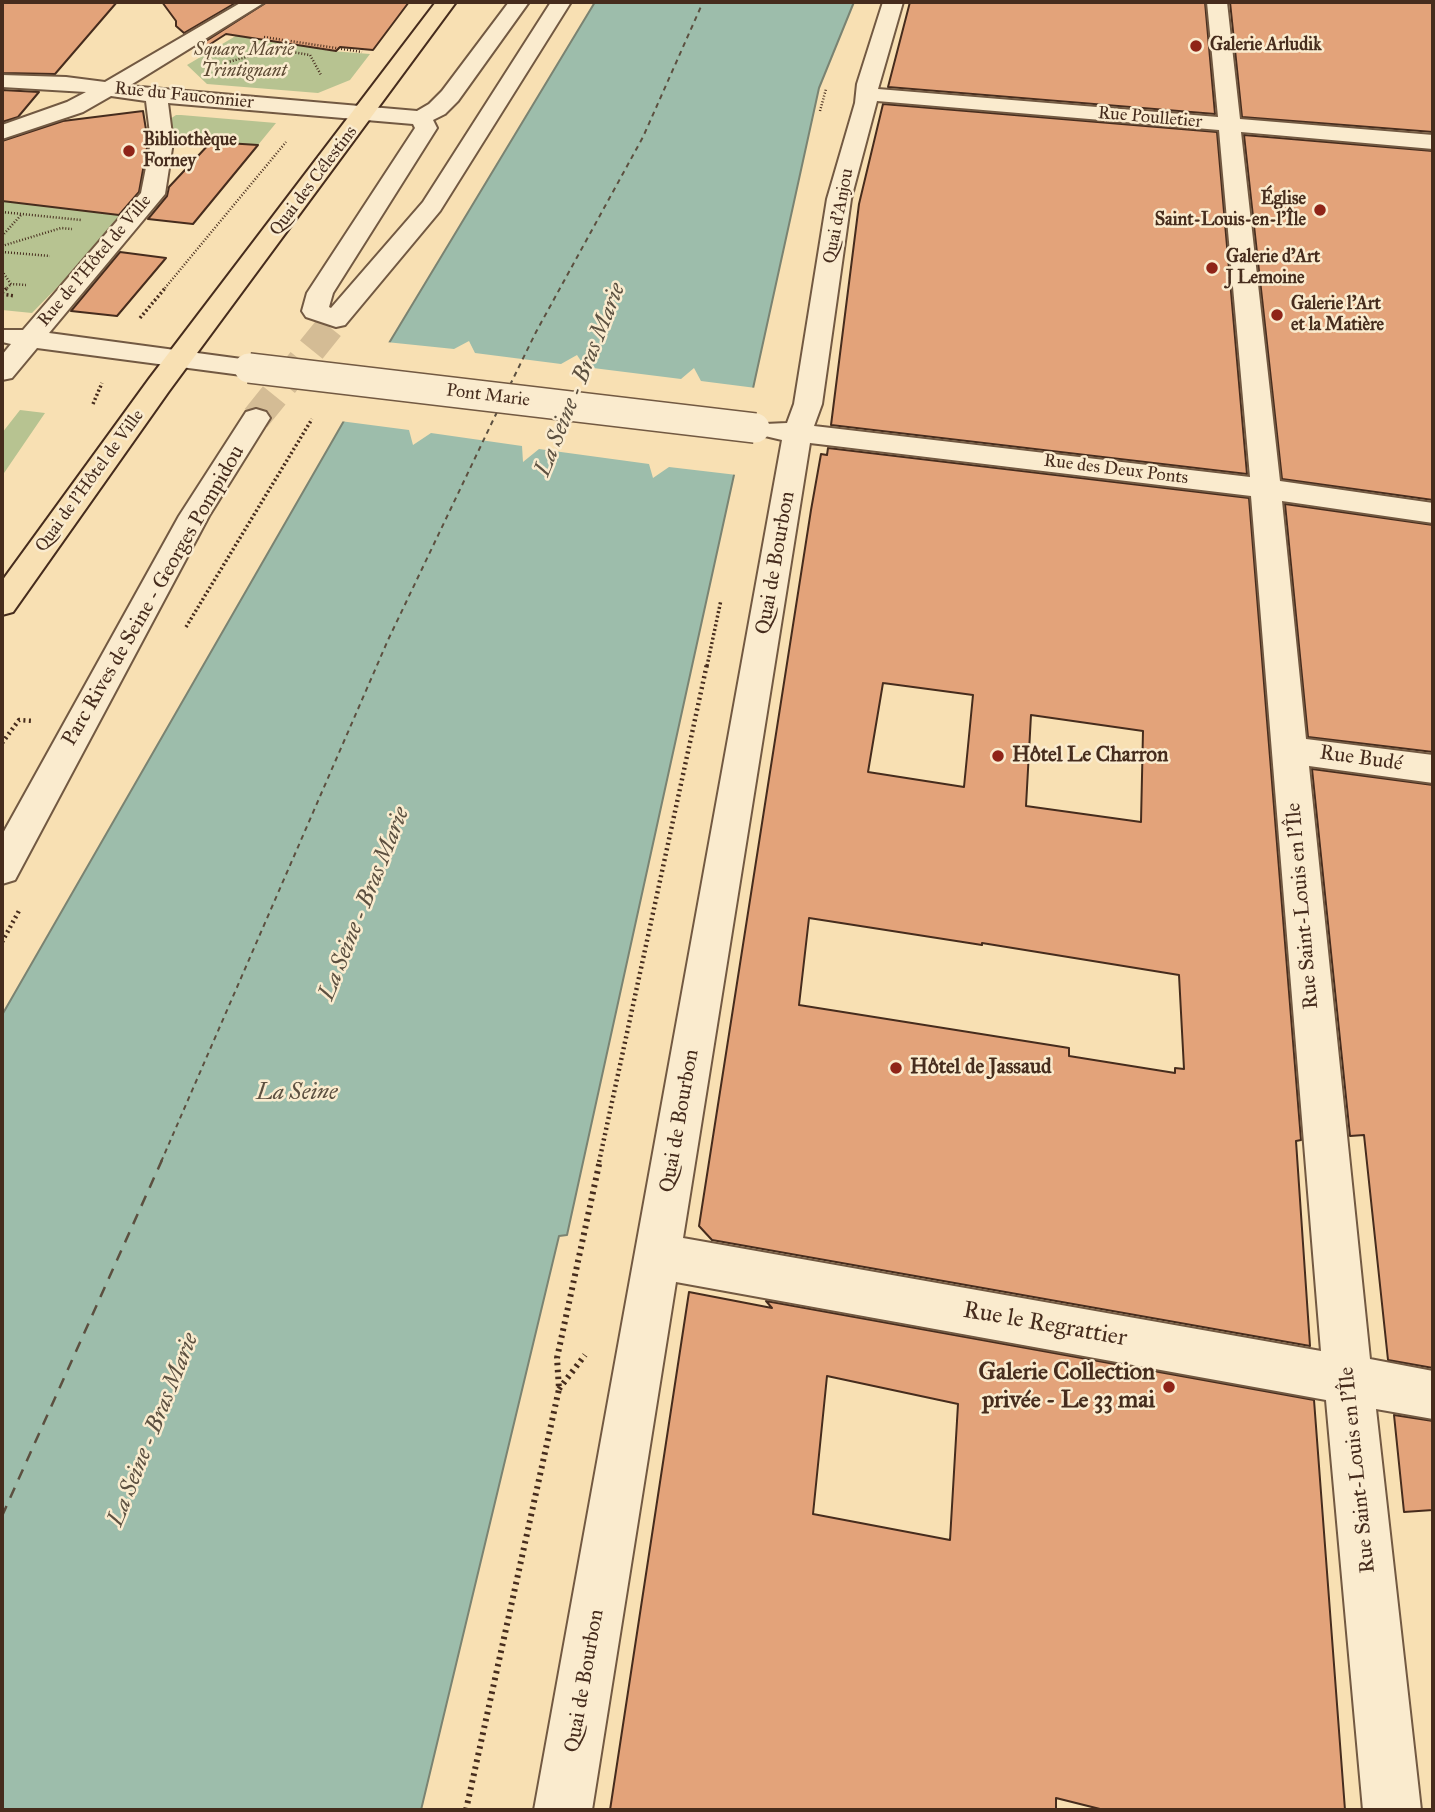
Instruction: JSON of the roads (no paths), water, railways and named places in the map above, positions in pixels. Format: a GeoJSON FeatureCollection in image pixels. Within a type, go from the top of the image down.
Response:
{"type":"FeatureCollection","features":[{"type":"Feature","properties":{"kind":"main road","name":"Quai des Célestins"},"geometry":{"type":"LineString","coordinates":[[180,358],[446,2]]}},
{"type":"Feature","properties":{"kind":"main road","name":"Quai de l'Hôtel de Ville"},"geometry":{"type":"LineString","coordinates":[[2,604],[180,358]]}},
{"type":"Feature","properties":{"kind":"street"},"geometry":{"type":"LineString","coordinates":[[2,132],[75,107],[255,2]]}},
{"type":"Feature","properties":{"kind":"street"},"geometry":{"type":"LineString","coordinates":[[366,112],[421,118],[437,109],[450,96],[519,2]]}},
{"type":"Feature","properties":{"kind":"street"},"geometry":{"type":"LineString","coordinates":[[421,118],[426,128],[320,293],[315,306],[317,314],[335,319],[432,206],[561,2]]}},
{"type":"Feature","properties":{"kind":"street","name":"Quai d'Anjou"},"geometry":{"type":"LineString","coordinates":[[776,431],[808,404],[839,199],[893,2]]}},
{"type":"Feature","properties":{"kind":"street","name":"Rue Saint-Louis en l'Île"},"geometry":{"type":"LineString","coordinates":[[1217,2],[1392,1810]]}},
{"type":"Feature","properties":{"kind":"street","name":"Rue du Fauconnier"},"geometry":{"type":"LineString","coordinates":[[2,81],[66,83],[156,96],[366,112]]}},
{"type":"Feature","properties":{"kind":"street","name":"Rue Poulletier"},"geometry":{"type":"LineString","coordinates":[[867,94],[1433,142]]}},
{"type":"Feature","properties":{"kind":"street","name":"Rue de l'Hôtel de Ville"},"geometry":{"type":"LineString","coordinates":[[2,372],[153,194],[162,142],[156,96]]}},
{"type":"Feature","properties":{"kind":"street","name":"Pont Marie"},"geometry":{"type":"LineString","coordinates":[[2,336],[776,431]]}},
{"type":"Feature","properties":{"kind":"street","name":"Parc Rives de Seine - Georges Pompidou"},"geometry":{"type":"LineString","coordinates":[[2,869],[194,516],[256,418]]}},
{"type":"Feature","properties":{"kind":"street","name":"Rue des Deux Ponts"},"geometry":{"type":"LineString","coordinates":[[776,431],[1264,489],[1433,513]]}},
{"type":"Feature","properties":{"kind":"street","name":"Quai de Bourbon"},"geometry":{"type":"LineString","coordinates":[[563,1810],[657,1256],[776,431]]}},
{"type":"Feature","properties":{"kind":"street","name":"Rue Budé"},"geometry":{"type":"LineString","coordinates":[[1289,750],[1433,769]]}},
{"type":"Feature","properties":{"kind":"street","name":"Parc Rives de Seine - Georges Pompidou"},"geometry":{"type":"LineString","coordinates":[[2,835],[53,774]]}},
{"type":"Feature","properties":{"kind":"street","name":"Rue le Regrattier"},"geometry":{"type":"LineString","coordinates":[[657,1256],[1433,1395]]}},
{"type":"Feature","properties":{"kind":"water","name":"La Seine"},"geometry":{"type":"Polygon","coordinates":[[[595,2],[854,2],[819,88],[567,1235],[559,1236],[421,1810],[2,1810],[2,1015],[383,353],[595,2]]]}},
{"type":"Feature","properties":{"kind":"tunnel"},"geometry":{"type":"LineString","coordinates":[[256,418],[336,319]]}},
{"type":"Feature","properties":{"kind":"place","name":"Galerie Arludik"},"geometry":{"type":"Point","coordinates":[1196,46]}},
{"type":"Feature","properties":{"kind":"place","name":"Bibliothèque Forney"},"geometry":{"type":"Point","coordinates":[129,151]}},
{"type":"Feature","properties":{"kind":"place","name":"Église Saint-Louis-en-l'Île"},"geometry":{"type":"Point","coordinates":[1320,210]}},
{"type":"Feature","properties":{"kind":"place","name":"Galerie d'Art J Lemoine"},"geometry":{"type":"Point","coordinates":[1212,268]}},
{"type":"Feature","properties":{"kind":"place","name":"Galerie l'Art et la Matière"},"geometry":{"type":"Point","coordinates":[1277,315]}},
{"type":"Feature","properties":{"kind":"place","name":"Hôtel Le Charron"},"geometry":{"type":"Point","coordinates":[998,756]}},
{"type":"Feature","properties":{"kind":"place","name":"Hôtel de Jassaud"},"geometry":{"type":"Point","coordinates":[896,1068]}},
{"type":"Feature","properties":{"kind":"place","name":"Galerie Collection privée - Le 33 mai"},"geometry":{"type":"Point","coordinates":[1169,1387]}},
{"type":"Feature","properties":{"kind":"park label","name":"Square Marie Trintignant"},"geometry":{"type":"Point","coordinates":[244,61]}},
{"type":"Feature","properties":{"kind":"water label","name":"La Seine - Bras Marie"},"geometry":{"type":"Point","coordinates":[581,380]}},
{"type":"Feature","properties":{"kind":"water label","name":"La Seine - Bras Marie"},"geometry":{"type":"Point","coordinates":[365,904]}},
{"type":"Feature","properties":{"kind":"water label","name":"La Seine - Bras Marie"},"geometry":{"type":"Point","coordinates":[154,1430]}}]}
